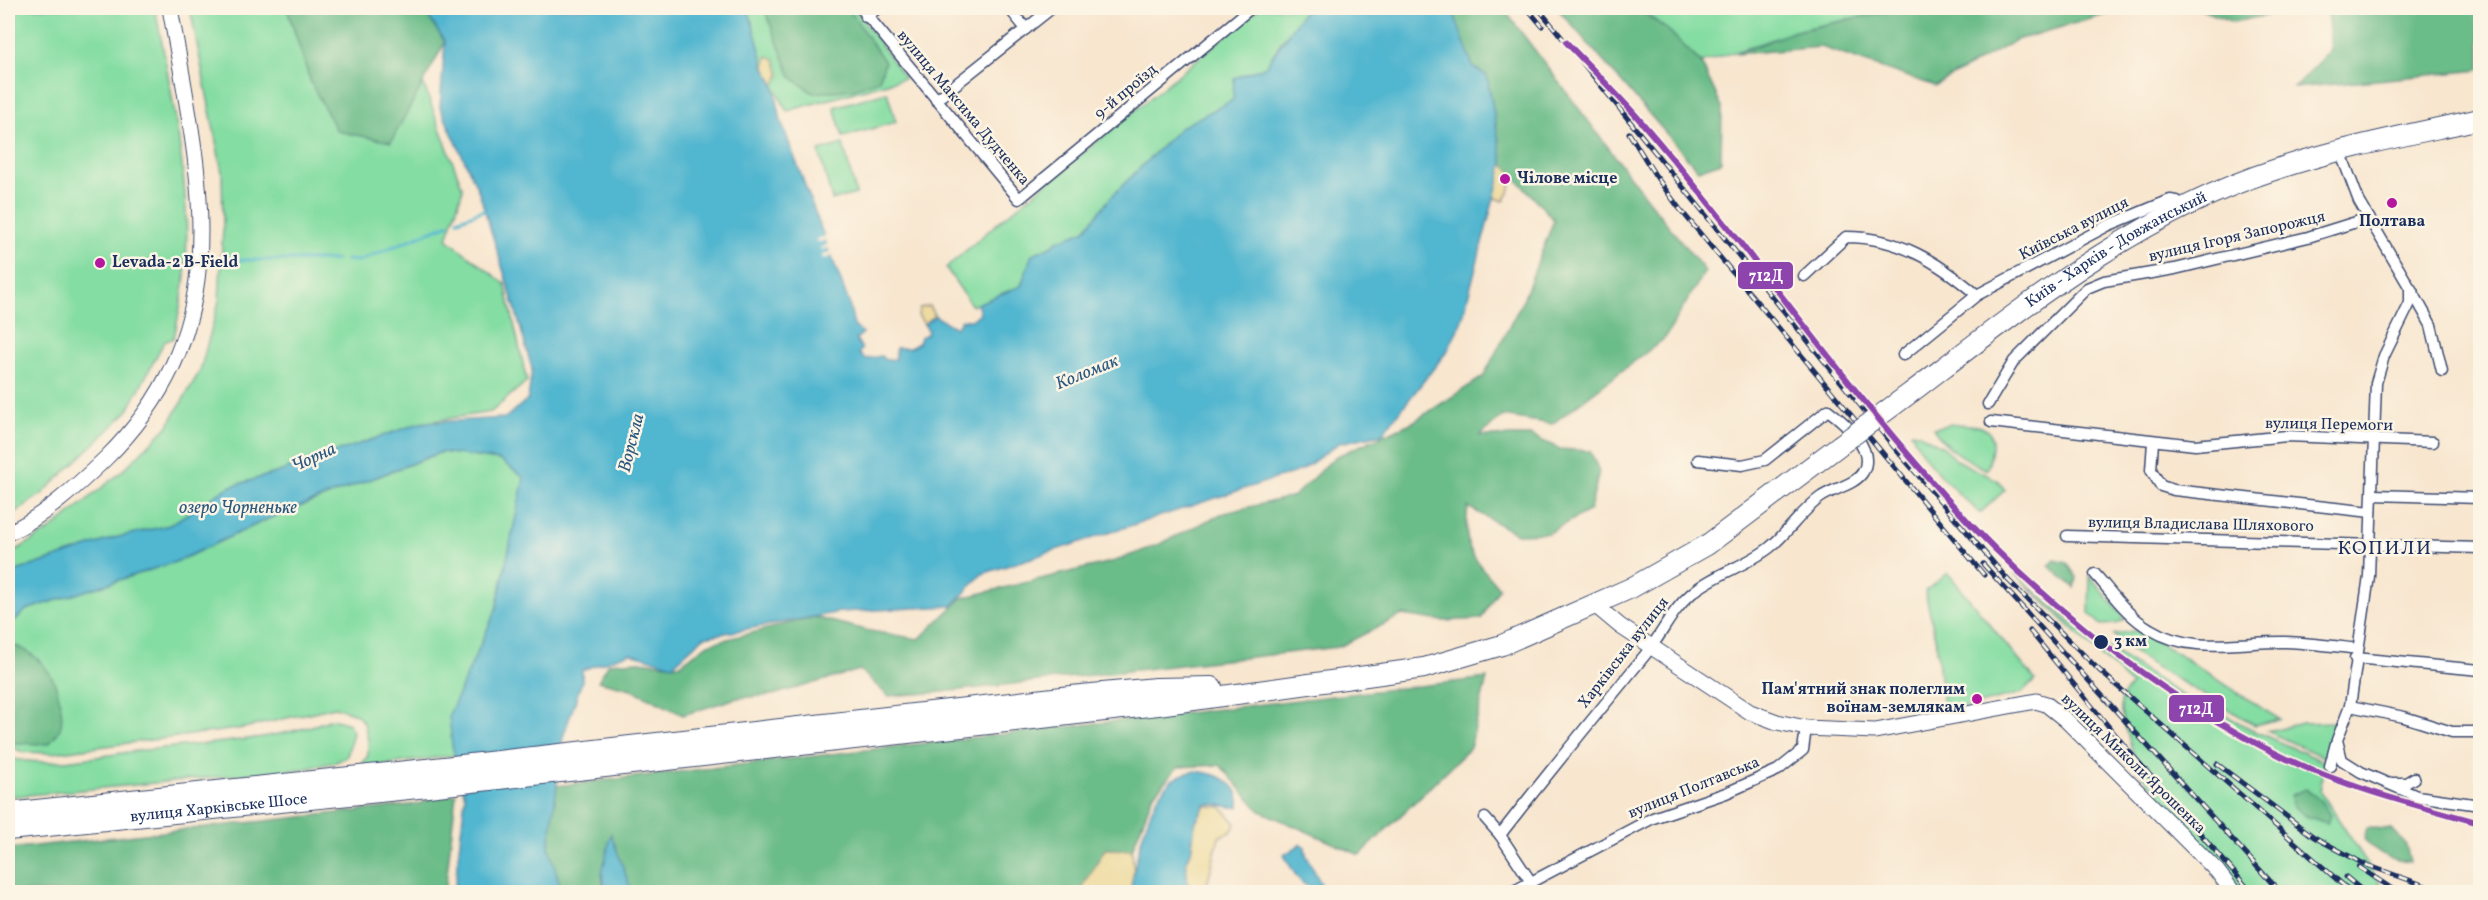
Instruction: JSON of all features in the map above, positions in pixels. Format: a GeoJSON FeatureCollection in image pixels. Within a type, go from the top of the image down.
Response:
{"type":"FeatureCollection","features":[{"type":"Feature","properties":{"kind":"highway","name":"Київ - Харків - Довжанський"},"geometry":{"type":"LineString","coordinates":[[1310,686],[1424,668],[1502,645],[1596,606],[1707,545],[2068,275],[2146,227],[2267,172],[2340,151],[2481,119]]}},
{"type":"Feature","properties":{"kind":"highway"},"geometry":{"type":"LineString","coordinates":[[427,778],[730,733],[1155,688],[1310,686]]}},
{"type":"Feature","properties":{"kind":"highway"},"geometry":{"type":"LineString","coordinates":[[427,778],[732,753],[1310,686]]}},
{"type":"Feature","properties":{"kind":"highway","name":"вулиця Харківське Шосе"},"geometry":{"type":"LineString","coordinates":[[8,813],[427,778]]}},
{"type":"Feature","properties":{"kind":"highway","name":"вулиця Харківське Шосе"},"geometry":{"type":"LineString","coordinates":[[8,831],[427,778]]}},
{"type":"Feature","properties":{"kind":"street"},"geometry":{"type":"LineString","coordinates":[[8,533],[45,510],[122,441],[149,410],[164,384],[183,340],[194,303],[201,212],[198,166],[170,8]]}},
{"type":"Feature","properties":{"kind":"street"},"geometry":{"type":"LineString","coordinates":[[864,12],[878,8]]}},
{"type":"Feature","properties":{"kind":"street"},"geometry":{"type":"LineString","coordinates":[[1009,8],[1026,29]]}},
{"type":"Feature","properties":{"kind":"street"},"geometry":{"type":"LineString","coordinates":[[936,100],[1052,8]]}},
{"type":"Feature","properties":{"kind":"street","name":"9-й проїзд"},"geometry":{"type":"LineString","coordinates":[[1019,199],[1251,8]]}},
{"type":"Feature","properties":{"kind":"street","name":"вулиця Максима Дудченка"},"geometry":{"type":"LineString","coordinates":[[864,12],[1019,199]]}},
{"type":"Feature","properties":{"kind":"street"},"geometry":{"type":"LineString","coordinates":[[2340,151],[2369,218],[2431,325],[2442,371]]}},
{"type":"Feature","properties":{"kind":"street","name":"Київська вулиця"},"geometry":{"type":"LineString","coordinates":[[1903,356],[1977,295],[2125,217],[2170,200],[2177,201],[2182,210]]}},
{"type":"Feature","properties":{"kind":"street","name":"вулиця Ігоря Запорожця"},"geometry":{"type":"LineString","coordinates":[[1988,404],[2014,361],[2087,288],[2104,281],[2175,269],[2308,237],[2369,218]]}},
{"type":"Feature","properties":{"kind":"street"},"geometry":{"type":"LineString","coordinates":[[1804,276],[1846,237],[1867,237],[1920,253],[1977,295]]}},
{"type":"Feature","properties":{"kind":"street"},"geometry":{"type":"LineString","coordinates":[[2330,765],[2350,706],[2369,576],[2376,383],[2384,356],[2410,303],[2410,288]]}},
{"type":"Feature","properties":{"kind":"street","name":"Харківська вулиця"},"geometry":{"type":"LineString","coordinates":[[1500,835],[1651,648],[1675,609],[1693,592],[1767,550],[1787,533],[1819,498],[1858,479],[1864,470],[1865,449],[1841,420],[1828,410],[1765,460],[1742,465],[1698,460]]}},
{"type":"Feature","properties":{"kind":"street","name":"вулиця Перемоги"},"geometry":{"type":"LineString","coordinates":[[1991,422],[2195,445],[2287,436],[2433,442]]}},
{"type":"Feature","properties":{"kind":"street"},"geometry":{"type":"LineString","coordinates":[[2153,442],[2151,470],[2161,486],[2174,490],[2372,512]]}},
{"type":"Feature","properties":{"kind":"street"},"geometry":{"type":"LineString","coordinates":[[2373,495],[2481,498]]}},
{"type":"Feature","properties":{"kind":"street","name":"вулиця Владислава Шляхового"},"geometry":{"type":"LineString","coordinates":[[2067,536],[2481,548]]}},
{"type":"Feature","properties":{"kind":"street"},"geometry":{"type":"LineString","coordinates":[[2095,574],[2128,613],[2149,629],[2171,640],[2201,646],[2284,642],[2481,670]]}},
{"type":"Feature","properties":{"kind":"street","name":"вулиця Миколи Ярошенка"},"geometry":{"type":"LineString","coordinates":[[1596,606],[1651,648],[1750,712],[1806,728],[1875,731],[1942,720],[2019,702],[2036,701],[2046,704],[2072,726],[2217,871],[2233,892]]}},
{"type":"Feature","properties":{"kind":"street"},"geometry":{"type":"LineString","coordinates":[[2350,706],[2404,717],[2452,732],[2481,732]]}},
{"type":"Feature","properties":{"kind":"street","name":"вулиця Полтавська"},"geometry":{"type":"LineString","coordinates":[[1517,891],[1653,818],[1726,793],[1778,770],[1803,750],[1806,728]]}},
{"type":"Feature","properties":{"kind":"street"},"geometry":{"type":"LineString","coordinates":[[2337,740],[2342,760],[2386,783],[2417,796],[2479,805]]}},
{"type":"Feature","properties":{"kind":"street"},"geometry":{"type":"LineString","coordinates":[[2386,783],[2406,783],[2414,778]]}},
{"type":"Feature","properties":{"kind":"street"},"geometry":{"type":"LineString","coordinates":[[1485,818],[1500,835],[1531,882]]}},
{"type":"Feature","properties":{"kind":"green space"},"geometry":{"type":"Polygon","coordinates":[[[8,8],[155,8],[179,141],[187,244],[182,299],[174,338],[164,342],[127,412],[42,494],[8,517],[8,8]]]}},
{"type":"Feature","properties":{"kind":"green space"},"geometry":{"type":"Polygon","coordinates":[[[190,8],[287,8],[311,83],[390,142],[423,83],[463,189],[447,239],[505,284],[527,381],[491,412],[420,423],[229,487],[170,525],[114,538],[8,574],[8,555],[50,530],[120,473],[167,427],[200,371],[219,301],[223,228],[222,172],[190,8]]]}},
{"type":"Feature","properties":{"kind":"green space"},"geometry":{"type":"Polygon","coordinates":[[[287,8],[423,8],[445,42],[391,142],[337,131],[311,83],[287,8]]]}},
{"type":"Feature","properties":{"kind":"green space"},"geometry":{"type":"Polygon","coordinates":[[[747,8],[854,8],[905,78],[787,111],[757,48],[747,8]]]}},
{"type":"Feature","properties":{"kind":"green space"},"geometry":{"type":"Polygon","coordinates":[[[764,8],[848,8],[885,62],[879,80],[854,89],[813,93],[791,77],[764,8]]]}},
{"type":"Feature","properties":{"kind":"green space"},"geometry":{"type":"Polygon","coordinates":[[[1260,8],[1311,8],[1283,39],[1265,67],[1234,78],[1233,100],[1181,127],[1111,197],[1084,231],[1032,254],[1021,286],[972,306],[946,268],[1260,8]]]}},
{"type":"Feature","properties":{"kind":"green space"},"geometry":{"type":"Polygon","coordinates":[[[1453,8],[1503,8],[1647,199],[1705,271],[1665,338],[1552,424],[1503,416],[1480,436],[1532,436],[1560,449],[1590,451],[1599,471],[1590,510],[1548,533],[1517,534],[1468,507],[1467,533],[1471,552],[1499,588],[1481,619],[1443,621],[1402,615],[1339,647],[942,692],[888,696],[860,670],[772,695],[737,698],[683,715],[631,689],[598,681],[609,663],[638,661],[679,665],[708,644],[814,617],[870,631],[919,639],[962,598],[1115,561],[1158,545],[1221,514],[1294,496],[1335,457],[1413,422],[1483,377],[1524,298],[1554,220],[1503,164],[1487,76],[1473,67],[1451,10],[1453,8]]]}},
{"type":"Feature","properties":{"kind":"green space"},"geometry":{"type":"Polygon","coordinates":[[[1557,8],[1636,8],[1668,30],[1701,63],[1722,107],[1721,162],[1698,170],[1557,8]]]}},
{"type":"Feature","properties":{"kind":"green space"},"geometry":{"type":"Polygon","coordinates":[[[1642,8],[1903,8],[1804,29],[1701,63],[1642,8]]]}},
{"type":"Feature","properties":{"kind":"green space"},"geometry":{"type":"Polygon","coordinates":[[[1903,8],[2129,8],[2016,40],[1935,86],[1821,47],[1735,54],[1795,31],[1903,8]]]}},
{"type":"Feature","properties":{"kind":"green space"},"geometry":{"type":"Polygon","coordinates":[[[2197,8],[2304,8],[2233,22],[2197,8]]]}},
{"type":"Feature","properties":{"kind":"green space"},"geometry":{"type":"Polygon","coordinates":[[[2327,8],[2480,8],[2480,70],[2294,88],[2331,50],[2327,8]]]}},
{"type":"Feature","properties":{"kind":"green space"},"geometry":{"type":"Polygon","coordinates":[[[887,92],[896,122],[843,137],[834,107],[887,92]]]}},
{"type":"Feature","properties":{"kind":"green space"},"geometry":{"type":"Polygon","coordinates":[[[843,144],[856,194],[832,200],[819,151],[843,144]]]}},
{"type":"Feature","properties":{"kind":"green space"},"geometry":{"type":"Polygon","coordinates":[[[1952,424],[1976,426],[1989,432],[1992,446],[1987,470],[1964,458],[1950,447],[1933,428],[1952,424]]]}},
{"type":"Feature","properties":{"kind":"green space"},"geometry":{"type":"Polygon","coordinates":[[[1911,432],[1918,433],[1945,448],[1956,460],[1997,480],[2005,490],[1980,513],[1932,466],[1911,432]]]}},
{"type":"Feature","properties":{"kind":"green space"},"geometry":{"type":"Polygon","coordinates":[[[442,452],[500,460],[525,477],[496,610],[449,715],[457,755],[360,768],[368,755],[368,740],[364,723],[356,714],[335,707],[244,728],[52,753],[22,752],[8,745],[8,627],[26,610],[178,561],[268,519],[442,452]]]}},
{"type":"Feature","properties":{"kind":"green space"},"geometry":{"type":"Polygon","coordinates":[[[2055,560],[2067,563],[2077,578],[2075,588],[2049,566],[2055,560]]]}},
{"type":"Feature","properties":{"kind":"green space"},"geometry":{"type":"Polygon","coordinates":[[[1948,573],[2035,680],[2022,693],[1944,713],[1936,641],[1925,591],[1948,573]]]}},
{"type":"Feature","properties":{"kind":"green space"},"geometry":{"type":"Polygon","coordinates":[[[2014,573],[2077,628],[2195,704],[2200,702],[2259,733],[2325,762],[2320,791],[2382,886],[2391,892],[2243,892],[2138,770],[2121,712],[2121,698],[2131,685],[2014,573]]]}},
{"type":"Feature","properties":{"kind":"green space"},"geometry":{"type":"Polygon","coordinates":[[[2090,576],[2125,619],[2116,624],[2101,625],[2089,613],[2090,576]]]}},
{"type":"Feature","properties":{"kind":"green space"},"geometry":{"type":"Polygon","coordinates":[[[2137,630],[2279,719],[2255,725],[2142,659],[2113,635],[2137,630]]]}},
{"type":"Feature","properties":{"kind":"green space"},"geometry":{"type":"Polygon","coordinates":[[[8,644],[36,658],[43,664],[54,681],[58,691],[62,719],[59,730],[49,744],[8,743],[8,644]]]}},
{"type":"Feature","properties":{"kind":"green space"},"geometry":{"type":"Polygon","coordinates":[[[1487,678],[1470,748],[1360,855],[1260,811],[1220,765],[1178,767],[1153,795],[1132,850],[1105,849],[1083,887],[1084,892],[630,892],[614,844],[608,848],[602,873],[604,892],[562,892],[549,848],[556,786],[1487,678]]]}},
{"type":"Feature","properties":{"kind":"green space"},"geometry":{"type":"Polygon","coordinates":[[[332,719],[349,724],[353,732],[347,757],[336,762],[303,769],[8,797],[8,758],[41,762],[59,761],[240,740],[288,732],[332,719]]]}},
{"type":"Feature","properties":{"kind":"green space"},"geometry":{"type":"Polygon","coordinates":[[[2336,722],[2327,759],[2267,731],[2302,723],[2336,722]]]}},
{"type":"Feature","properties":{"kind":"green space"},"geometry":{"type":"Polygon","coordinates":[[[2306,789],[2320,800],[2330,815],[2327,823],[2306,816],[2292,805],[2291,795],[2306,789]]]}},
{"type":"Feature","properties":{"kind":"green space"},"geometry":{"type":"Polygon","coordinates":[[[456,794],[445,892],[8,892],[8,849],[419,804],[437,796],[456,794]]]}},
{"type":"Feature","properties":{"kind":"green space"},"geometry":{"type":"Polygon","coordinates":[[[2367,828],[2391,829],[2406,845],[2410,862],[2390,858],[2374,849],[2364,839],[2367,828]]]}},
{"type":"Feature","properties":{"kind":"sand"},"geometry":{"type":"Polygon","coordinates":[[[767,56],[775,59],[780,75],[774,85],[765,68],[767,56]]]}},
{"type":"Feature","properties":{"kind":"sand","name":"Чілове місце"},"geometry":{"type":"Polygon","coordinates":[[[1503,164],[1513,174],[1509,193],[1504,201],[1493,197],[1503,164]]]}},
{"type":"Feature","properties":{"kind":"sand"},"geometry":{"type":"Polygon","coordinates":[[[929,306],[935,316],[924,324],[918,315],[920,308],[929,306]]]}},
{"type":"Feature","properties":{"kind":"sand"},"geometry":{"type":"Polygon","coordinates":[[[1205,806],[1221,807],[1236,823],[1231,832],[1219,837],[1205,892],[1188,892],[1186,863],[1191,852],[1195,823],[1205,806]]]}},
{"type":"Feature","properties":{"kind":"sand"},"geometry":{"type":"Polygon","coordinates":[[[1105,849],[1132,850],[1134,875],[1130,892],[1084,892],[1083,887],[1105,849]]]}},
{"type":"Feature","properties":{"kind":"water"},"geometry":{"type":"Polygon","coordinates":[[[423,8],[748,8],[765,68],[774,85],[781,121],[849,303],[854,326],[863,333],[856,339],[862,349],[859,354],[866,359],[881,356],[885,360],[895,359],[896,348],[910,348],[919,343],[921,337],[927,334],[928,330],[924,324],[935,316],[956,328],[961,320],[972,320],[980,313],[977,304],[1021,286],[1032,254],[1084,231],[1111,197],[1181,127],[1233,100],[1234,78],[1265,67],[1306,8],[1452,8],[1473,67],[1487,76],[1503,164],[1462,320],[1448,350],[1382,434],[1339,443],[1302,470],[982,574],[952,606],[840,612],[704,637],[673,665],[630,653],[582,670],[582,681],[563,737],[549,848],[562,892],[454,892],[465,797],[452,745],[449,715],[496,610],[524,478],[500,460],[441,452],[270,518],[178,561],[26,610],[8,627],[8,574],[114,538],[170,525],[229,487],[420,423],[505,418],[528,399],[532,369],[515,308],[479,192],[440,107],[445,42],[423,8]]]}},
{"type":"Feature","properties":{"kind":"water"},"geometry":{"type":"Polygon","coordinates":[[[1195,771],[1226,780],[1236,791],[1239,807],[1205,805],[1195,823],[1191,852],[1186,863],[1188,892],[1130,892],[1143,834],[1154,805],[1171,781],[1195,771]]]}},
{"type":"Feature","properties":{"kind":"water"},"geometry":{"type":"Polygon","coordinates":[[[611,834],[632,892],[606,892],[602,873],[611,834]]]}},
{"type":"Feature","properties":{"kind":"water"},"geometry":{"type":"Polygon","coordinates":[[[1301,844],[1305,847],[1306,855],[1323,888],[1309,887],[1304,884],[1284,855],[1301,844]]]}},
{"type":"Feature","properties":{"kind":"pier"},"geometry":{"type":"Polygon","coordinates":[[[826,236],[834,256],[823,259],[822,255],[830,252],[828,248],[821,250],[820,248],[827,245],[826,240],[818,242],[817,239],[826,236]]]}},
{"type":"Feature","properties":{"kind":"waterway"},"geometry":{"type":"LineString","coordinates":[[458,220],[484,210]]}},
{"type":"Feature","properties":{"kind":"waterway"},"geometry":{"type":"LineString","coordinates":[[346,260],[358,261],[449,224]]}},
{"type":"Feature","properties":{"kind":"waterway"},"geometry":{"type":"LineString","coordinates":[[239,260],[336,260]]}},
{"type":"Feature","properties":{"kind":"railway"},"geometry":{"type":"LineString","coordinates":[[1527,8],[1542,26]]}},
{"type":"Feature","properties":{"kind":"railway"},"geometry":{"type":"LineString","coordinates":[[1538,8],[1893,446],[2008,580],[2099,670],[2351,892]]}},
{"type":"Feature","properties":{"kind":"railway"},"geometry":{"type":"LineString","coordinates":[[1629,133],[1679,208],[1984,575]]}},
{"type":"Feature","properties":{"kind":"railway"},"geometry":{"type":"LineString","coordinates":[[1983,564],[2280,892]]}},
{"type":"Feature","properties":{"kind":"railway"},"geometry":{"type":"LineString","coordinates":[[2030,631],[2128,750],[2251,892]]}},
{"type":"Feature","properties":{"kind":"railway"},"geometry":{"type":"LineString","coordinates":[[2217,764],[2314,837],[2364,864],[2443,892]]}},
{"type":"Feature","properties":{"kind":"railway"},"geometry":{"type":"LineString","coordinates":[[2359,867],[2397,892]]}},
{"type":"Feature","properties":{"kind":"railway"},"geometry":{"type":"LineString","coordinates":[[2346,877],[2364,892]]}},
{"type":"Feature","properties":{"kind":"transit line","name":"712Д"},"geometry":{"type":"LineString","coordinates":[[1566,42],[1629,108],[1675,162],[1852,386],[1925,474],[1963,516],[2047,597],[2139,670],[2187,703],[2237,733],[2287,759],[2334,779],[2480,823]]}},
{"type":"Feature","properties":{"kind":"place","name":"Чілове місце"},"geometry":{"type":"Point","coordinates":[1505,179]}},
{"type":"Feature","properties":{"kind":"place","name":"Полтава"},"geometry":{"type":"Point","coordinates":[2392,203]}},
{"type":"Feature","properties":{"kind":"place","name":"Levada-2 B-Field"},"geometry":{"type":"Point","coordinates":[100,263]}},
{"type":"Feature","properties":{"kind":"place","name":"3 км"},"geometry":{"type":"Point","coordinates":[2101,642]}},
{"type":"Feature","properties":{"kind":"place","name":"Пам'ятний знак полеглим воїнам-землякам"},"geometry":{"type":"Point","coordinates":[1977,699]}},
{"type":"Feature","properties":{"kind":"district","name":"КОПИЛИ"},"geometry":{"type":"Point","coordinates":[2385,549]}},
{"type":"Feature","properties":{"kind":"water label","name":"Коломак"},"geometry":{"type":"Point","coordinates":[1087,373]}},
{"type":"Feature","properties":{"kind":"water label","name":"Ворскла"},"geometry":{"type":"Point","coordinates":[632,443]}},
{"type":"Feature","properties":{"kind":"water label","name":"Чорна"},"geometry":{"type":"Point","coordinates":[314,458]}},
{"type":"Feature","properties":{"kind":"water label","name":"озеро Чорненьке"},"geometry":{"type":"Point","coordinates":[238,508]}}]}
